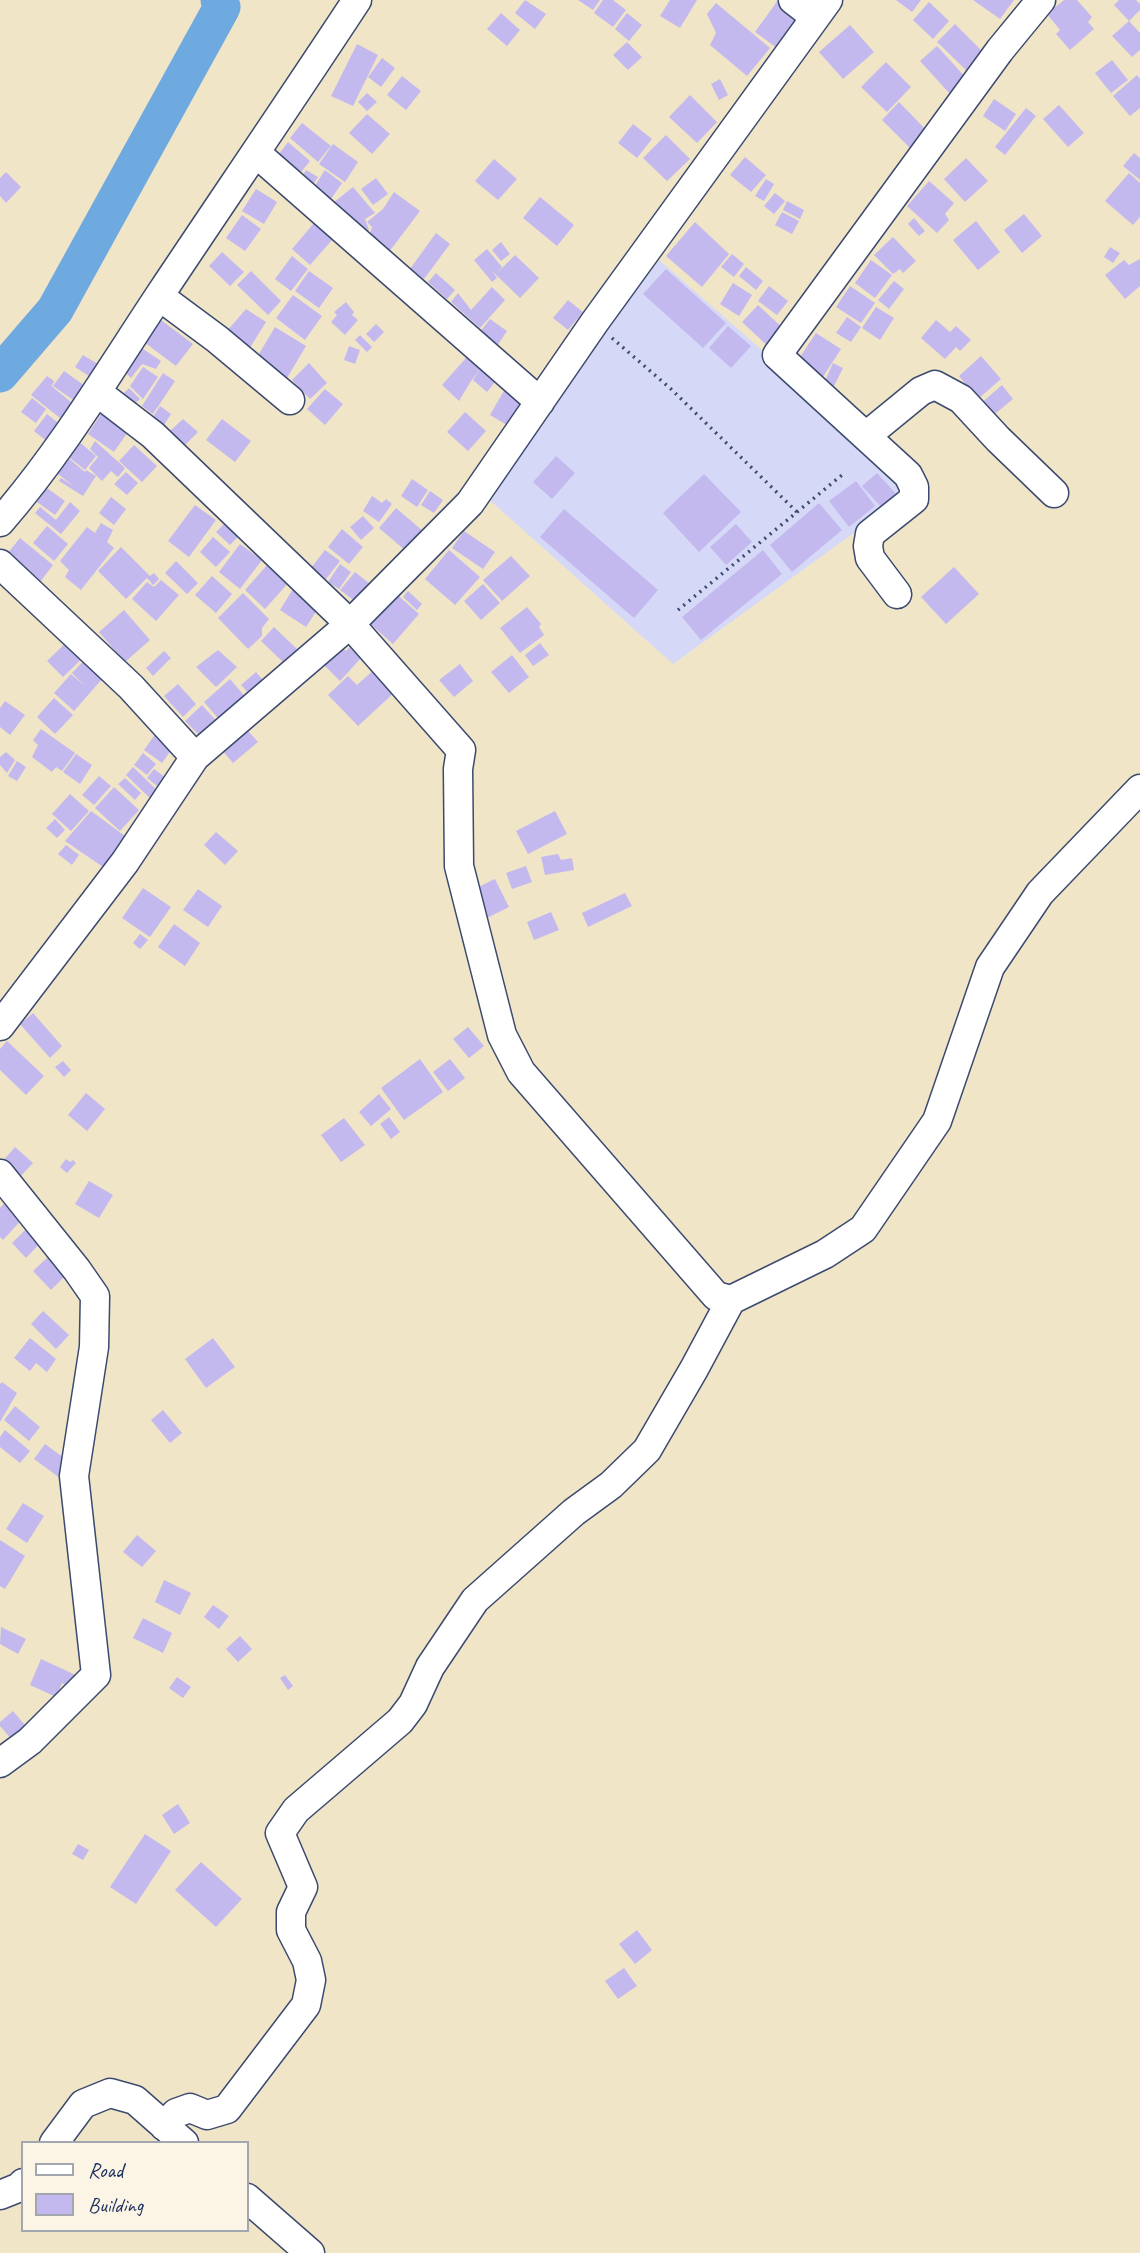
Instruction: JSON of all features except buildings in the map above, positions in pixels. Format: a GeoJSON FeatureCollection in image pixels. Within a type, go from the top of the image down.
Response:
{"type":"FeatureCollection","features":[{"type":"Feature","properties":{"kind":"street"},"geometry":{"type":"LineString","coordinates":[[0,522],[32,486],[97,392],[357,0]]}},
{"type":"Feature","properties":{"kind":"street"},"geometry":{"type":"LineString","coordinates":[[897,594],[870,558],[870,534],[914,499],[915,487],[908,475],[777,355],[1000,50],[1041,0]]}},
{"type":"Feature","properties":{"kind":"street"},"geometry":{"type":"LineString","coordinates":[[0,1026],[125,862],[195,757],[350,624],[470,503],[812,6]]}},
{"type":"Feature","properties":{"kind":"street"},"geometry":{"type":"LineString","coordinates":[[257,153],[540,402]]}},
{"type":"Feature","properties":{"kind":"street"},"geometry":{"type":"LineString","coordinates":[[159,296],[217,339],[290,400]]}},
{"type":"Feature","properties":{"kind":"street"},"geometry":{"type":"LineString","coordinates":[[866,436],[920,391],[935,385],[961,399],[1054,494]]}},
{"type":"Feature","properties":{"kind":"street"},"geometry":{"type":"LineString","coordinates":[[97,392],[153,435],[350,624],[461,750],[458,769],[459,866],[502,1035],[521,1072],[716,1296],[731,1300]]}},
{"type":"Feature","properties":{"kind":"street"},"geometry":{"type":"LineString","coordinates":[[0,564],[131,687],[195,757]]}},
{"type":"Feature","properties":{"kind":"street"},"geometry":{"type":"LineString","coordinates":[[174,2134],[176,2113],[190,2108],[207,2115],[227,2109],[306,2006],[311,1980],[307,1961],[291,1930],[291,1912],[303,1886],[280,1833],[296,1810],[400,1721],[413,1704],[430,1667],[475,1600],[574,1512],[611,1485],[647,1450],[731,1300],[825,1254],[863,1229],[937,1121],[990,967],[1040,893],[1140,789]]}},
{"type":"Feature","properties":{"kind":"street"},"geometry":{"type":"LineString","coordinates":[[0,1174],[95,1296],[94,1347],[74,1476],[96,1675],[30,1741],[0,1763]]}},
{"type":"Feature","properties":{"kind":"street"},"geometry":{"type":"LineString","coordinates":[[55,2141],[83,2104],[110,2093],[135,2100],[174,2134]]}},
{"type":"Feature","properties":{"kind":"street"},"geometry":{"type":"LineString","coordinates":[[0,2196],[21,2186]]}},
{"type":"Feature","properties":{"kind":"street"},"geometry":{"type":"LineString","coordinates":[[248,2199],[310,2253]]}},
{"type":"Feature","properties":{"kind":"path"},"geometry":{"type":"LineString","coordinates":[[594,323],[671,388],[797,512]]}},
{"type":"Feature","properties":{"kind":"path"},"geometry":{"type":"LineString","coordinates":[[678,610],[842,475]]}},
{"type":"Feature","properties":{"kind":"shaded area"},"geometry":{"type":"Polygon","coordinates":[[[659,260],[796,380],[880,462],[906,495],[673,664],[484,495],[659,260]]]}},
{"type":"Feature","properties":{"kind":"waterway"},"geometry":{"type":"LineString","coordinates":[[0,374],[55,310],[222,7],[219,0]]}}]}
